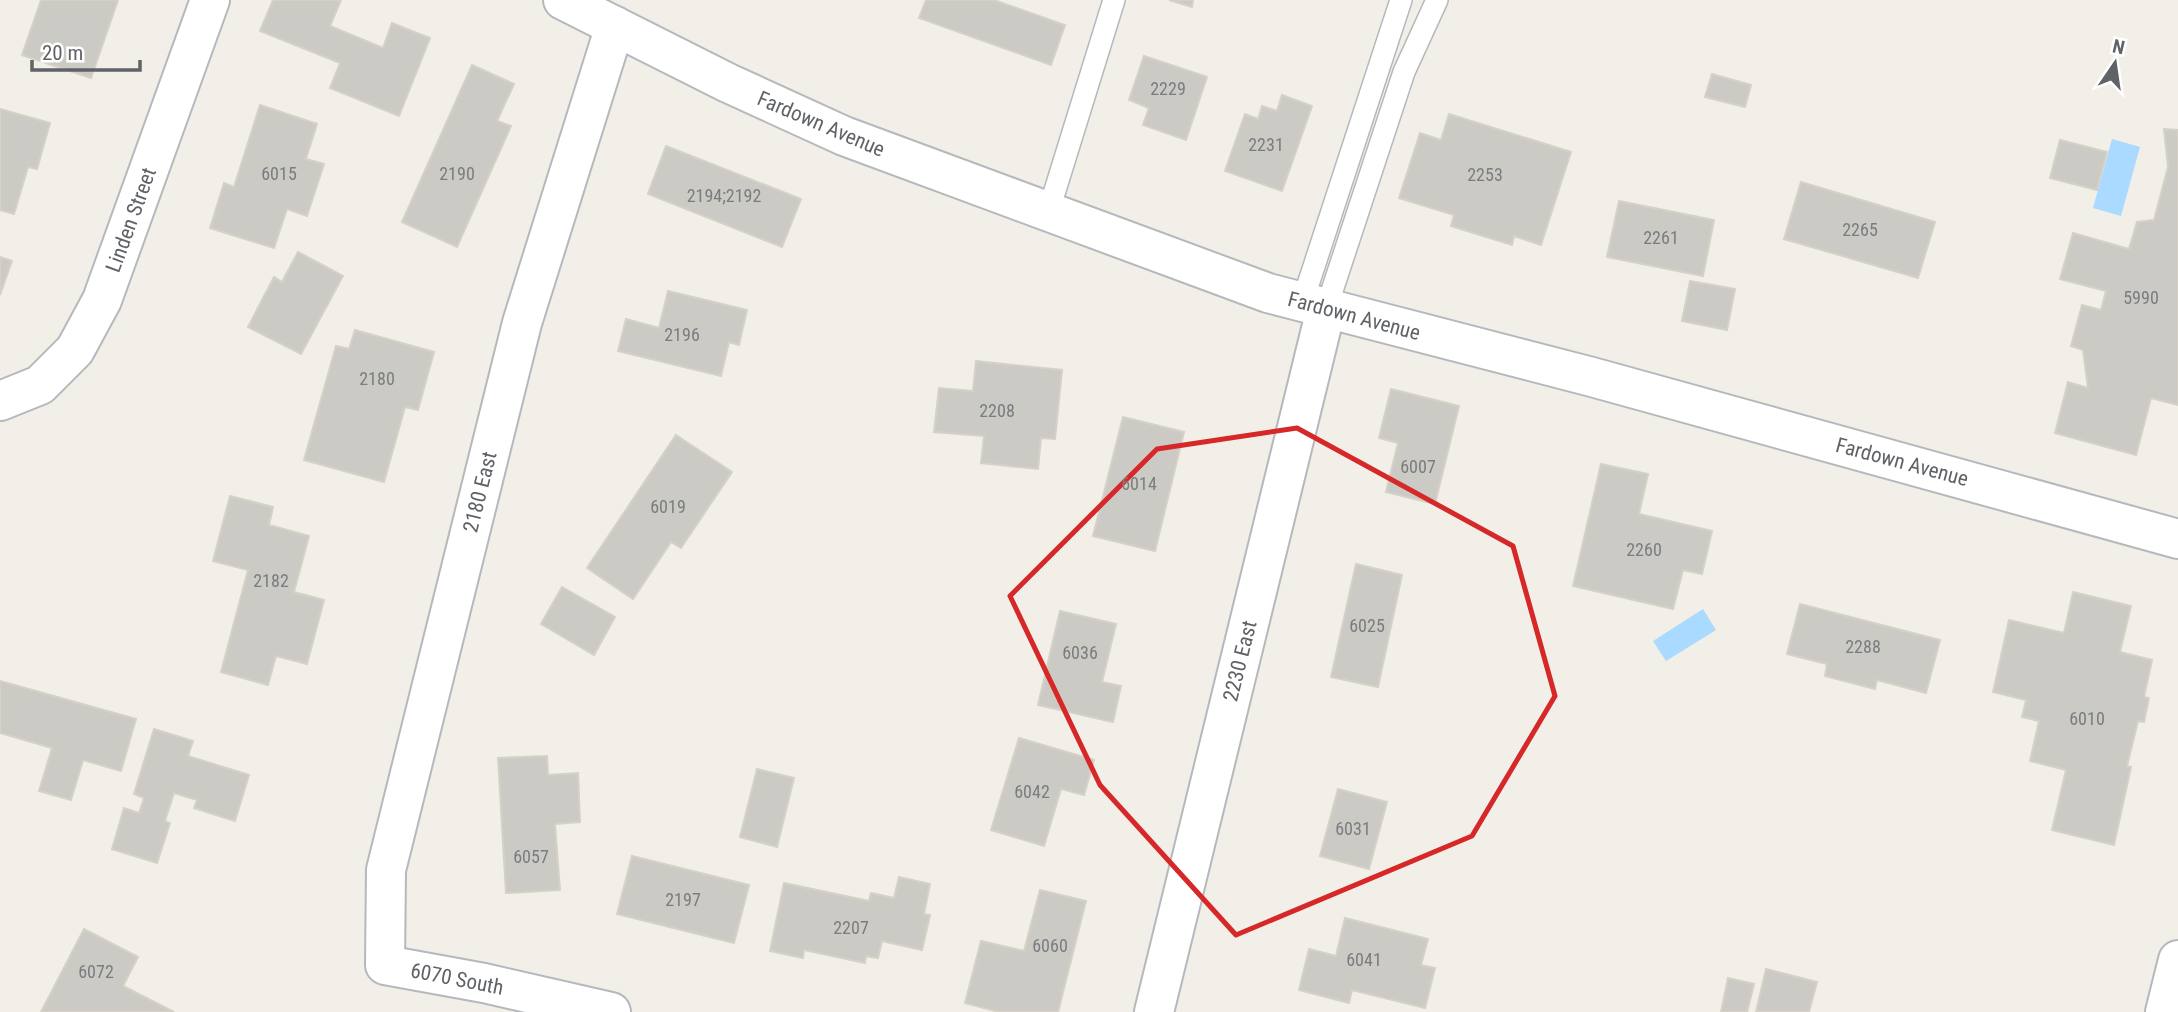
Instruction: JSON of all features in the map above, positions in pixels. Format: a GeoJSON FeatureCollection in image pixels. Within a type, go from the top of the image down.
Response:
{"type":"FeatureCollection","features":[{"type":"Feature","properties":{"kind":"street","name":"Linden Street"},"geometry":{"type":"LineString","coordinates":[[0,401],[40,385],[75,350],[102,300],[211,0]]}},
{"type":"Feature","properties":{"kind":"street","name":"Fardown Avenue"},"geometry":{"type":"LineString","coordinates":[[563,0],[728,83],[844,136],[1213,274],[1314,306],[1592,377],[2178,539]]}},
{"type":"Feature","properties":{"kind":"street","name":"2180 East"},"geometry":{"type":"LineString","coordinates":[[385,965],[386,870],[522,323],[615,26]]}},
{"type":"Feature","properties":{"kind":"street","name":"2230 East"},"geometry":{"type":"LineString","coordinates":[[1154,1012],[1314,306]]}},
{"type":"Feature","properties":{"kind":"street"},"geometry":{"type":"LineString","coordinates":[[2165,1012],[2178,960]]}},
{"type":"Feature","properties":{"kind":"street","name":"6070 South"},"geometry":{"type":"LineString","coordinates":[[385,965],[484,983],[611,1012]]}},
{"type":"Feature","properties":{"kind":"lane"},"geometry":{"type":"LineString","coordinates":[[1048,213],[1114,0]]}},
{"type":"Feature","properties":{"kind":"lane"},"geometry":{"type":"LineString","coordinates":[[1314,306],[1402,0]]}},
{"type":"Feature","properties":{"kind":"lane"},"geometry":{"type":"LineString","coordinates":[[1314,306],[1404,72],[1437,0]]}},
{"type":"Feature","properties":{"kind":"highlighted area"},"geometry":{"type":"Polygon","coordinates":[[[1297,428],[1513,546],[1555,696],[1472,836],[1236,935],[1100,785],[1010,596],[1157,449],[1297,428]]]}},
{"type":"Feature","properties":{"kind":"water"},"geometry":{"type":"Polygon","coordinates":[[[2112,139],[2140,147],[2121,216],[2093,208],[2112,139]]]}},
{"type":"Feature","properties":{"kind":"water"},"geometry":{"type":"Polygon","coordinates":[[[1703,609],[1716,630],[1666,661],[1653,641],[1703,609]]]}},
{"type":"Feature","properties":{"kind":"building"},"geometry":{"type":"Polygon","coordinates":[[[41,0],[118,0],[91,78],[22,55],[41,0]]]}},
{"type":"Feature","properties":{"kind":"building"},"geometry":{"type":"Polygon","coordinates":[[[273,0],[341,0],[330,26],[383,48],[392,23],[430,38],[399,116],[330,88],[340,63],[260,31],[273,0]]]}},
{"type":"Feature","properties":{"kind":"building"},"geometry":{"type":"Polygon","coordinates":[[[926,0],[994,0],[1065,25],[1051,65],[919,18],[926,0]]]}},
{"type":"Feature","properties":{"kind":"building"},"geometry":{"type":"Polygon","coordinates":[[[1169,0],[1193,0],[1192,7],[1169,0]]]}},
{"type":"Feature","properties":{"kind":"building"},"geometry":{"type":"Polygon","coordinates":[[[1144,56],[1207,77],[1186,140],[1143,125],[1149,108],[1129,100],[1144,56]]]}},
{"type":"Feature","properties":{"kind":"building"},"geometry":{"type":"Polygon","coordinates":[[[472,65],[514,84],[497,121],[511,126],[457,247],[402,222],[472,65]]]}},
{"type":"Feature","properties":{"kind":"building"},"geometry":{"type":"Polygon","coordinates":[[[1712,74],[1751,85],[1745,107],[1705,97],[1712,74]]]}},
{"type":"Feature","properties":{"kind":"building"},"geometry":{"type":"Polygon","coordinates":[[[1282,95],[1312,106],[1282,191],[1225,171],[1245,114],[1258,119],[1262,106],[1277,111],[1282,95]]]}},
{"type":"Feature","properties":{"kind":"building"},"geometry":{"type":"Polygon","coordinates":[[[260,105],[317,124],[306,159],[324,164],[307,216],[287,209],[274,248],[210,228],[224,183],[234,187],[260,105]]]}},
{"type":"Feature","properties":{"kind":"building"},"geometry":{"type":"Polygon","coordinates":[[[0,109],[50,123],[37,169],[28,167],[14,214],[0,210],[0,109]]]}},
{"type":"Feature","properties":{"kind":"building"},"geometry":{"type":"Polygon","coordinates":[[[1449,114],[1571,152],[1541,245],[1514,236],[1512,245],[1451,226],[1454,215],[1399,198],[1420,133],[1441,140],[1449,114]]]}},
{"type":"Feature","properties":{"kind":"building"},"geometry":{"type":"Polygon","coordinates":[[[2164,129],[2178,130],[2178,405],[2151,398],[2136,455],[2055,433],[2068,382],[2088,388],[2083,350],[2071,346],[2082,305],[2101,310],[2106,291],[2060,279],[2073,233],[2129,249],[2137,222],[2154,220],[2168,167],[2164,129]]]}},
{"type":"Feature","properties":{"kind":"building"},"geometry":{"type":"Polygon","coordinates":[[[2060,140],[2107,152],[2097,190],[2050,178],[2060,140]]]}},
{"type":"Feature","properties":{"kind":"building"},"geometry":{"type":"Polygon","coordinates":[[[666,146],[801,199],[782,247],[648,194],[666,146]]]}},
{"type":"Feature","properties":{"kind":"building"},"geometry":{"type":"Polygon","coordinates":[[[1801,182],[1935,222],[1918,278],[1784,239],[1801,182]]]}},
{"type":"Feature","properties":{"kind":"building"},"geometry":{"type":"Polygon","coordinates":[[[1619,201],[1714,220],[1703,276],[1607,257],[1619,201]]]}},
{"type":"Feature","properties":{"kind":"building"},"geometry":{"type":"Polygon","coordinates":[[[298,252],[343,276],[301,354],[248,327],[274,277],[282,282],[298,252]]]}},
{"type":"Feature","properties":{"kind":"building"},"geometry":{"type":"Polygon","coordinates":[[[0,257],[12,261],[0,295],[0,257]]]}},
{"type":"Feature","properties":{"kind":"building"},"geometry":{"type":"Polygon","coordinates":[[[1690,281],[1735,289],[1727,330],[1682,321],[1690,281]]]}},
{"type":"Feature","properties":{"kind":"building"},"geometry":{"type":"Polygon","coordinates":[[[668,291],[747,310],[739,345],[729,342],[721,376],[618,351],[626,319],[659,328],[668,291]]]}},
{"type":"Feature","properties":{"kind":"building"},"geometry":{"type":"Polygon","coordinates":[[[355,330],[434,352],[418,410],[405,407],[384,482],[304,460],[336,346],[349,349],[355,330]]]}},
{"type":"Feature","properties":{"kind":"building"},"geometry":{"type":"Polygon","coordinates":[[[976,361],[1062,370],[1055,439],[1041,438],[1038,469],[981,463],[984,436],[934,432],[939,388],[973,391],[976,361]]]}},
{"type":"Feature","properties":{"kind":"building"},"geometry":{"type":"Polygon","coordinates":[[[1391,389],[1459,406],[1435,504],[1386,492],[1398,443],[1379,438],[1391,389]]]}},
{"type":"Feature","properties":{"kind":"building"},"geometry":{"type":"Polygon","coordinates":[[[1123,417],[1184,432],[1155,551],[1093,536],[1123,417]]]}},
{"type":"Feature","properties":{"kind":"building"},"geometry":{"type":"Polygon","coordinates":[[[676,435],[732,472],[681,548],[671,542],[633,599],[587,568],[676,435]]]}},
{"type":"Feature","properties":{"kind":"building"},"geometry":{"type":"Polygon","coordinates":[[[1601,464],[1648,474],[1639,514],[1712,531],[1702,574],[1683,570],[1673,609],[1573,586],[1601,464]]]}},
{"type":"Feature","properties":{"kind":"building"},"geometry":{"type":"Polygon","coordinates":[[[230,496],[273,507],[269,525],[309,536],[294,592],[324,600],[307,664],[276,656],[268,685],[221,672],[248,570],[213,561],[230,496]]]}},
{"type":"Feature","properties":{"kind":"building"},"geometry":{"type":"Polygon","coordinates":[[[1356,564],[1402,575],[1378,687],[1331,677],[1356,564]]]}},
{"type":"Feature","properties":{"kind":"building"},"geometry":{"type":"Polygon","coordinates":[[[562,587],[615,617],[594,655],[541,624],[562,587]]]}},
{"type":"Feature","properties":{"kind":"building"},"geometry":{"type":"Polygon","coordinates":[[[2073,592],[2131,606],[2120,652],[2152,660],[2144,697],[2149,698],[2144,722],[2138,721],[2127,766],[2131,767],[2114,845],[2052,830],[2066,770],[2030,761],[2039,721],[2022,717],[2026,700],[1993,692],[2009,620],[2064,633],[2073,592]]]}},
{"type":"Feature","properties":{"kind":"building"},"geometry":{"type":"Polygon","coordinates":[[[1800,604],[1940,640],[1926,693],[1877,680],[1875,689],[1825,676],[1827,664],[1787,654],[1800,604]]]}},
{"type":"Feature","properties":{"kind":"building"},"geometry":{"type":"Polygon","coordinates":[[[1060,611],[1116,624],[1102,682],[1121,686],[1113,722],[1038,705],[1060,611]]]}},
{"type":"Feature","properties":{"kind":"building"},"geometry":{"type":"Polygon","coordinates":[[[0,681],[136,719],[121,771],[83,760],[71,800],[39,791],[52,748],[0,733],[0,681]]]}},
{"type":"Feature","properties":{"kind":"building"},"geometry":{"type":"Polygon","coordinates":[[[154,729],[193,741],[188,756],[249,775],[235,821],[194,808],[197,800],[174,793],[165,821],[170,823],[157,863],[112,849],[124,808],[139,813],[144,798],[134,794],[154,729]]]}},
{"type":"Feature","properties":{"kind":"building"},"geometry":{"type":"Polygon","coordinates":[[[1019,738],[1094,760],[1084,795],[1061,789],[1044,846],[991,830],[1019,738]]]}},
{"type":"Feature","properties":{"kind":"building"},"geometry":{"type":"Polygon","coordinates":[[[547,756],[548,775],[578,773],[580,822],[555,824],[560,890],[506,893],[498,758],[547,756]]]}},
{"type":"Feature","properties":{"kind":"building"},"geometry":{"type":"Polygon","coordinates":[[[757,769],[794,778],[777,847],[740,837],[757,769]]]}},
{"type":"Feature","properties":{"kind":"building"},"geometry":{"type":"Polygon","coordinates":[[[1338,789],[1387,802],[1369,869],[1320,856],[1338,789]]]}},
{"type":"Feature","properties":{"kind":"building"},"geometry":{"type":"Polygon","coordinates":[[[632,856],[749,885],[734,943],[617,914],[632,856]]]}},
{"type":"Feature","properties":{"kind":"building"},"geometry":{"type":"Polygon","coordinates":[[[899,877],[930,884],[924,914],[930,915],[922,950],[882,941],[878,958],[866,956],[865,963],[804,950],[803,958],[770,951],[784,883],[869,901],[871,893],[894,898],[899,877]]]}},
{"type":"Feature","properties":{"kind":"building"},"geometry":{"type":"Polygon","coordinates":[[[1040,890],[1086,901],[1058,1012],[999,1012],[965,1003],[981,941],[1024,951],[1040,890]]]}},
{"type":"Feature","properties":{"kind":"building"},"geometry":{"type":"Polygon","coordinates":[[[1345,918],[1428,939],[1421,965],[1435,968],[1425,1008],[1352,990],[1349,1003],[1299,990],[1309,949],[1336,956],[1345,918]]]}},
{"type":"Feature","properties":{"kind":"building"},"geometry":{"type":"Polygon","coordinates":[[[84,929],[138,957],[123,986],[174,1012],[41,1012],[84,929]]]}},
{"type":"Feature","properties":{"kind":"building"},"geometry":{"type":"Polygon","coordinates":[[[1766,969],[1817,982],[1809,1012],[1756,1012],[1766,969]]]}},
{"type":"Feature","properties":{"kind":"building"},"geometry":{"type":"Polygon","coordinates":[[[1728,978],[1754,984],[1747,1012],[1721,1012],[1728,978]]]}}]}
